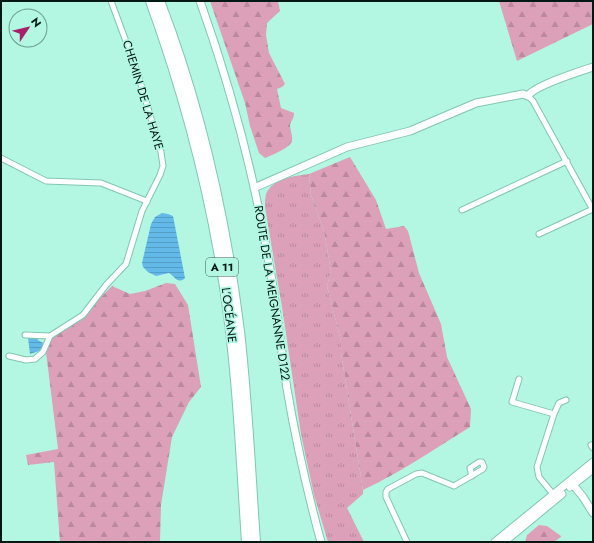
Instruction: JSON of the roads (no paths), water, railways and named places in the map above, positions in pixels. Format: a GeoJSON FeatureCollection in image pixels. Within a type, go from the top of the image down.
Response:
{"type":"FeatureCollection","features":[{"type":"Feature","properties":{"kind":"highway","name":"L’OCÉANE"},"geometry":{"type":"LineString","coordinates":[[151,1],[194,134],[218,241],[234,357],[247,542]]}},
{"type":"Feature","properties":{"kind":"highway","name":"L’OCÉANE"},"geometry":{"type":"LineString","coordinates":[[159,1],[201,132],[215,190],[228,258],[243,369],[255,542]]}},
{"type":"Feature","properties":{"kind":"street","name":"CHEMIN DE LA HAYE"},"geometry":{"type":"LineString","coordinates":[[50,336],[83,315],[106,285],[126,264],[142,211],[160,175],[162,166],[161,152],[134,64],[111,1]]}},
{"type":"Feature","properties":{"kind":"street","name":"ROUTE DE LA MEIGNANNE D122"},"geometry":{"type":"LineString","coordinates":[[200,1],[218,50],[254,188],[270,270],[287,387],[298,447],[321,542]]}},
{"type":"Feature","properties":{"kind":"street"},"geometry":{"type":"LineString","coordinates":[[528,96],[529,93],[536,89],[574,73],[593,67]]}},
{"type":"Feature","properties":{"kind":"street"},"geometry":{"type":"LineString","coordinates":[[254,188],[347,147],[410,131],[476,103],[523,94],[528,96],[533,101],[593,210],[539,234]]}},
{"type":"Feature","properties":{"kind":"street"},"geometry":{"type":"LineString","coordinates":[[1,158],[46,180],[101,183],[147,202]]}},
{"type":"Feature","properties":{"kind":"street"},"geometry":{"type":"LineString","coordinates":[[462,210],[567,161]]}},
{"type":"Feature","properties":{"kind":"street"},"geometry":{"type":"LineString","coordinates":[[9,356],[26,360],[35,359],[43,352],[50,336],[25,335]]}},
{"type":"Feature","properties":{"kind":"street"},"geometry":{"type":"LineString","coordinates":[[519,380],[512,402],[554,414]]}},
{"type":"Feature","properties":{"kind":"street"},"geometry":{"type":"LineString","coordinates":[[553,494],[539,477],[538,467],[554,414],[559,403],[566,400]]}},
{"type":"Feature","properties":{"kind":"street"},"geometry":{"type":"LineString","coordinates":[[504,542],[593,462]]}},
{"type":"Feature","properties":{"kind":"street"},"geometry":{"type":"LineString","coordinates":[[495,542],[553,494],[593,469]]}},
{"type":"Feature","properties":{"kind":"street"},"geometry":{"type":"LineString","coordinates":[[407,542],[386,498],[386,492],[388,489],[416,474],[422,473],[454,486],[472,476]]}},
{"type":"Feature","properties":{"kind":"street"},"geometry":{"type":"LineString","coordinates":[[572,482],[593,513]]}},
{"type":"Feature","properties":{"kind":"water"},"geometry":{"type":"Polygon","coordinates":[[[162,213],[173,216],[185,278],[180,281],[169,273],[156,276],[148,272],[143,267],[142,263],[151,224],[155,217],[162,213]]]}},
{"type":"Feature","properties":{"kind":"water"},"geometry":{"type":"Polygon","coordinates":[[[32,336],[36,337],[45,344],[39,351],[30,354],[28,338],[32,336]]]}}]}
